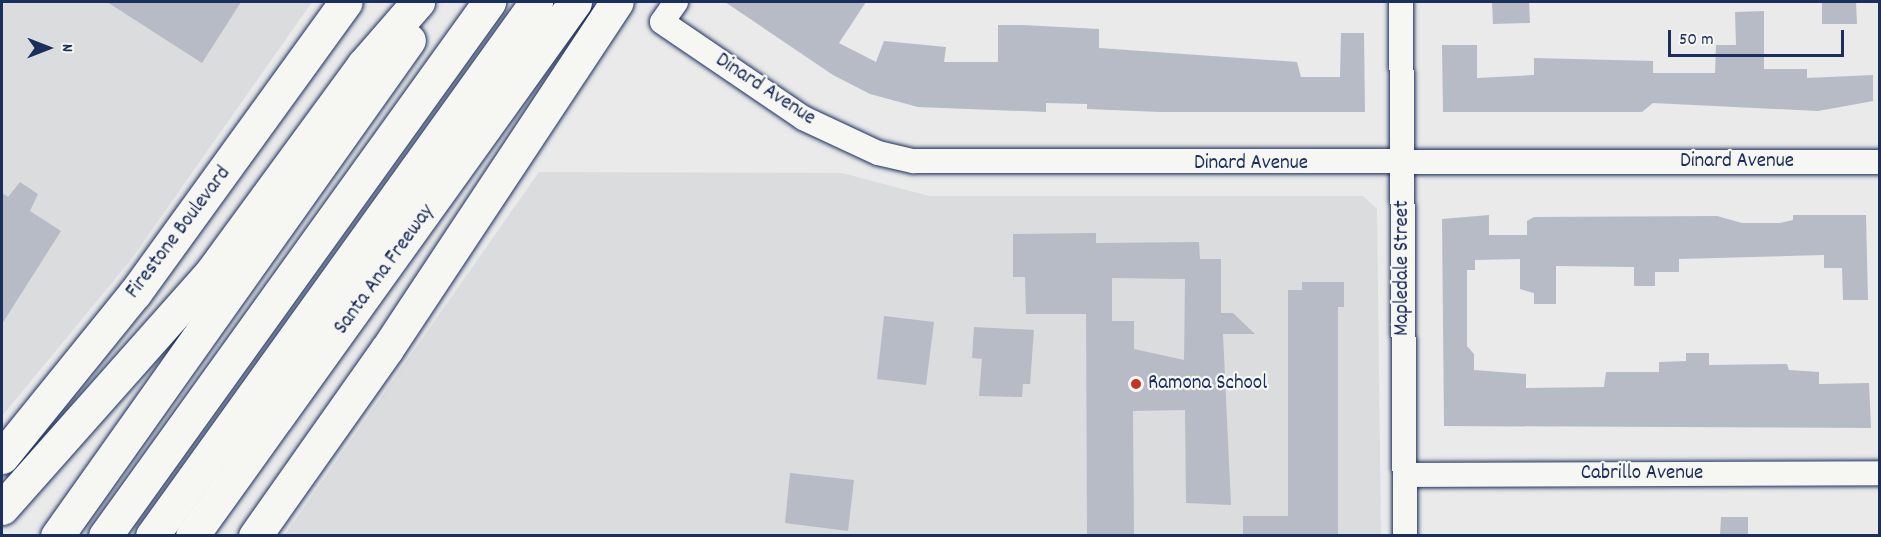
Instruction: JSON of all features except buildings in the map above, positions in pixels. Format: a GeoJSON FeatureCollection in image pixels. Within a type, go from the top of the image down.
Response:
{"type":"FeatureCollection","features":[{"type":"Feature","properties":{"kind":"main road","name":"Firestone Boulevard"},"geometry":{"type":"LineString","coordinates":[[2,457],[135,293],[346,2]]}},
{"type":"Feature","properties":{"kind":"main road"},"geometry":{"type":"LineString","coordinates":[[2,508],[213,270],[363,65],[417,2]]}},
{"type":"Feature","properties":{"kind":"main road"},"geometry":{"type":"LineString","coordinates":[[57,536],[436,2]]}},
{"type":"Feature","properties":{"kind":"main road"},"geometry":{"type":"LineString","coordinates":[[105,536],[489,2]]}},
{"type":"Feature","properties":{"kind":"main road"},"geometry":{"type":"LineString","coordinates":[[152,536],[536,2]]}},
{"type":"Feature","properties":{"kind":"main road","name":"Santa Ana Freeway"},"geometry":{"type":"LineString","coordinates":[[192,536],[575,2]]}},
{"type":"Feature","properties":{"kind":"main road"},"geometry":{"type":"LineString","coordinates":[[255,536],[387,349],[616,2]]}},
{"type":"Feature","properties":{"kind":"street","name":"Dinard Avenue"},"geometry":{"type":"LineString","coordinates":[[676,2],[662,22],[803,118],[878,153],[914,161],[1880,162]]}},
{"type":"Feature","properties":{"kind":"street","name":"Mapledale Street"},"geometry":{"type":"LineString","coordinates":[[1401,2],[1405,536]]}},
{"type":"Feature","properties":{"kind":"street","name":"Cabrillo Avenue"},"geometry":{"type":"LineString","coordinates":[[1405,475],[1880,473]]}},
{"type":"Feature","properties":{"kind":"shaded area"},"geometry":{"type":"Polygon","coordinates":[[[2,2],[312,2],[130,261],[2,416],[2,2]]]}},
{"type":"Feature","properties":{"kind":"shaded area"},"geometry":{"type":"Polygon","coordinates":[[[539,172],[842,173],[929,196],[1363,196],[1377,209],[1381,535],[284,536],[539,172]]]}},
{"type":"Feature","properties":{"kind":"place","name":"Ramona School"},"geometry":{"type":"Point","coordinates":[1136,384]}}]}
